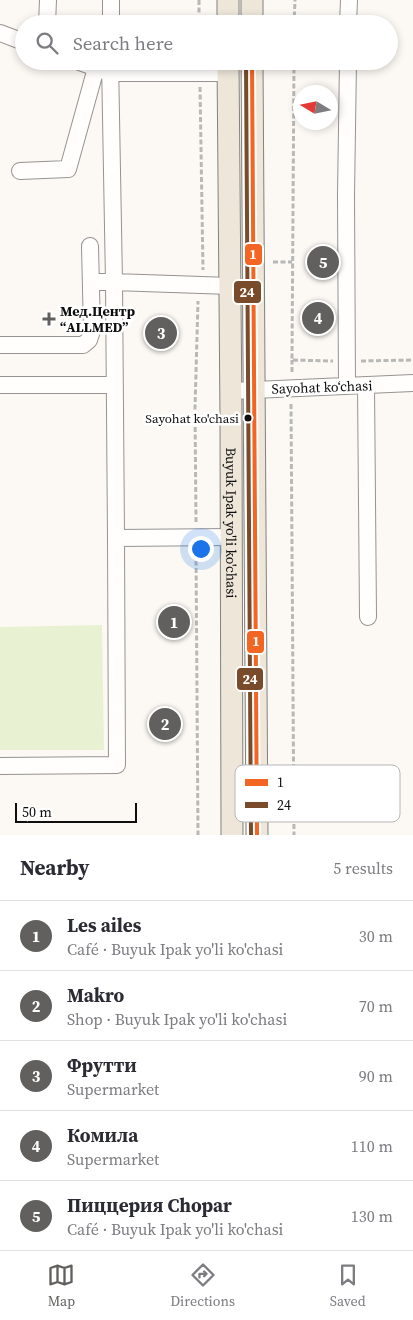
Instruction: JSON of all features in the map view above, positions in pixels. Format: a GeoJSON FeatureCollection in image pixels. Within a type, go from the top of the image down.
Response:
{"type":"FeatureCollection","features":[{"type":"Feature","properties":{"kind":"main road"},"geometry":{"type":"LineString","coordinates":[[228,0],[228,15]]}},
{"type":"Feature","properties":{"kind":"main road"},"geometry":{"type":"LineString","coordinates":[[252,0],[252,15]]}},
{"type":"Feature","properties":{"kind":"main road","name":"Buyuk Ipak yo'li ko'chasi"},"geometry":{"type":"LineString","coordinates":[[228,70],[232,835]]}},
{"type":"Feature","properties":{"kind":"main road","name":"Buyuk Ipak yo'li ko'chasi"},"geometry":{"type":"LineString","coordinates":[[252,70],[257,765]]}},
{"type":"Feature","properties":{"kind":"main road","name":"Buyuk Ipak yo'li ko'chasi"},"geometry":{"type":"LineString","coordinates":[[257,822],[257,835]]}},
{"type":"Feature","properties":{"kind":"street"},"geometry":{"type":"LineString","coordinates":[[48,0],[48,15]]}},
{"type":"Feature","properties":{"kind":"street"},"geometry":{"type":"LineString","coordinates":[[110,15],[111,0]]}},
{"type":"Feature","properties":{"kind":"street"},"geometry":{"type":"LineString","coordinates":[[348,15],[349,0]]}},
{"type":"Feature","properties":{"kind":"street"},"geometry":{"type":"LineString","coordinates":[[0,33],[15,39]]}},
{"type":"Feature","properties":{"kind":"street"},"geometry":{"type":"LineString","coordinates":[[20,171],[68,169],[105,70]]}},
{"type":"Feature","properties":{"kind":"street"},"geometry":{"type":"LineString","coordinates":[[0,766],[117,765],[114,282],[106,70]]}},
{"type":"Feature","properties":{"kind":"street"},"geometry":{"type":"LineString","coordinates":[[144,70],[200,73],[214,70]]}},
{"type":"Feature","properties":{"kind":"street"},"geometry":{"type":"LineString","coordinates":[[347,386],[346,195],[348,70]]}},
{"type":"Feature","properties":{"kind":"street"},"geometry":{"type":"LineString","coordinates":[[0,345],[83,345],[88,340],[92,331],[90,246]]}},
{"type":"Feature","properties":{"kind":"street"},"geometry":{"type":"LineString","coordinates":[[91,282],[230,286]]}},
{"type":"Feature","properties":{"kind":"street","name":"Sayohat koʻchasi"},"geometry":{"type":"LineString","coordinates":[[231,391],[413,383]]}},
{"type":"Feature","properties":{"kind":"street"},"geometry":{"type":"LineString","coordinates":[[0,385],[115,385]]}},
{"type":"Feature","properties":{"kind":"street"},"geometry":{"type":"LineString","coordinates":[[366,385],[368,617]]}},
{"type":"Feature","properties":{"kind":"street"},"geometry":{"type":"LineString","coordinates":[[116,538],[231,537]]}},
{"type":"Feature","properties":{"kind":"path"},"geometry":{"type":"LineString","coordinates":[[199,0],[199,15]]}},
{"type":"Feature","properties":{"kind":"path"},"geometry":{"type":"LineString","coordinates":[[294,15],[295,0]]}},
{"type":"Feature","properties":{"kind":"path"},"geometry":{"type":"LineString","coordinates":[[294,70],[292,360],[413,360]]}},
{"type":"Feature","properties":{"kind":"path"},"geometry":{"type":"LineString","coordinates":[[200,73],[204,262]]}},
{"type":"Feature","properties":{"kind":"path"},"geometry":{"type":"LineString","coordinates":[[273,262],[292,262]]}},
{"type":"Feature","properties":{"kind":"path"},"geometry":{"type":"LineString","coordinates":[[291,388],[294,765]]}},
{"type":"Feature","properties":{"kind":"path"},"geometry":{"type":"LineString","coordinates":[[294,822],[294,835]]}},
{"type":"Feature","properties":{"kind":"green space"},"geometry":{"type":"Polygon","coordinates":[[[102,625],[104,750],[0,750],[0,627],[102,625]]]}},
{"type":"Feature","properties":{"kind":"transit line","name":"24"},"geometry":{"type":"LineString","coordinates":[[246,70],[251,765]]}},
{"type":"Feature","properties":{"kind":"transit line","name":"1"},"geometry":{"type":"LineString","coordinates":[[252,70],[257,765]]}},
{"type":"Feature","properties":{"kind":"transit line","name":"24"},"geometry":{"type":"LineString","coordinates":[[251,822],[251,835]]}},
{"type":"Feature","properties":{"kind":"transit line","name":"1"},"geometry":{"type":"LineString","coordinates":[[257,822],[257,835]]}},
{"type":"Feature","properties":{"kind":"place","name":"Пиццерия Chopar"},"geometry":{"type":"Point","coordinates":[323,262]}},
{"type":"Feature","properties":{"kind":"place","name":"Комила"},"geometry":{"type":"Point","coordinates":[318,318]}},
{"type":"Feature","properties":{"kind":"place","name":"Мед.Центр “ALLMED”"},"geometry":{"type":"Point","coordinates":[49,319]}},
{"type":"Feature","properties":{"kind":"place","name":"Фрутти"},"geometry":{"type":"Point","coordinates":[161,333]}},
{"type":"Feature","properties":{"kind":"place","name":"Sayohat ko'chasi"},"geometry":{"type":"Point","coordinates":[248,418]}},
{"type":"Feature","properties":{"kind":"place","name":"Les ailes"},"geometry":{"type":"Point","coordinates":[174,622]}},
{"type":"Feature","properties":{"kind":"place","name":"Makro"},"geometry":{"type":"Point","coordinates":[165,724]}}]}
